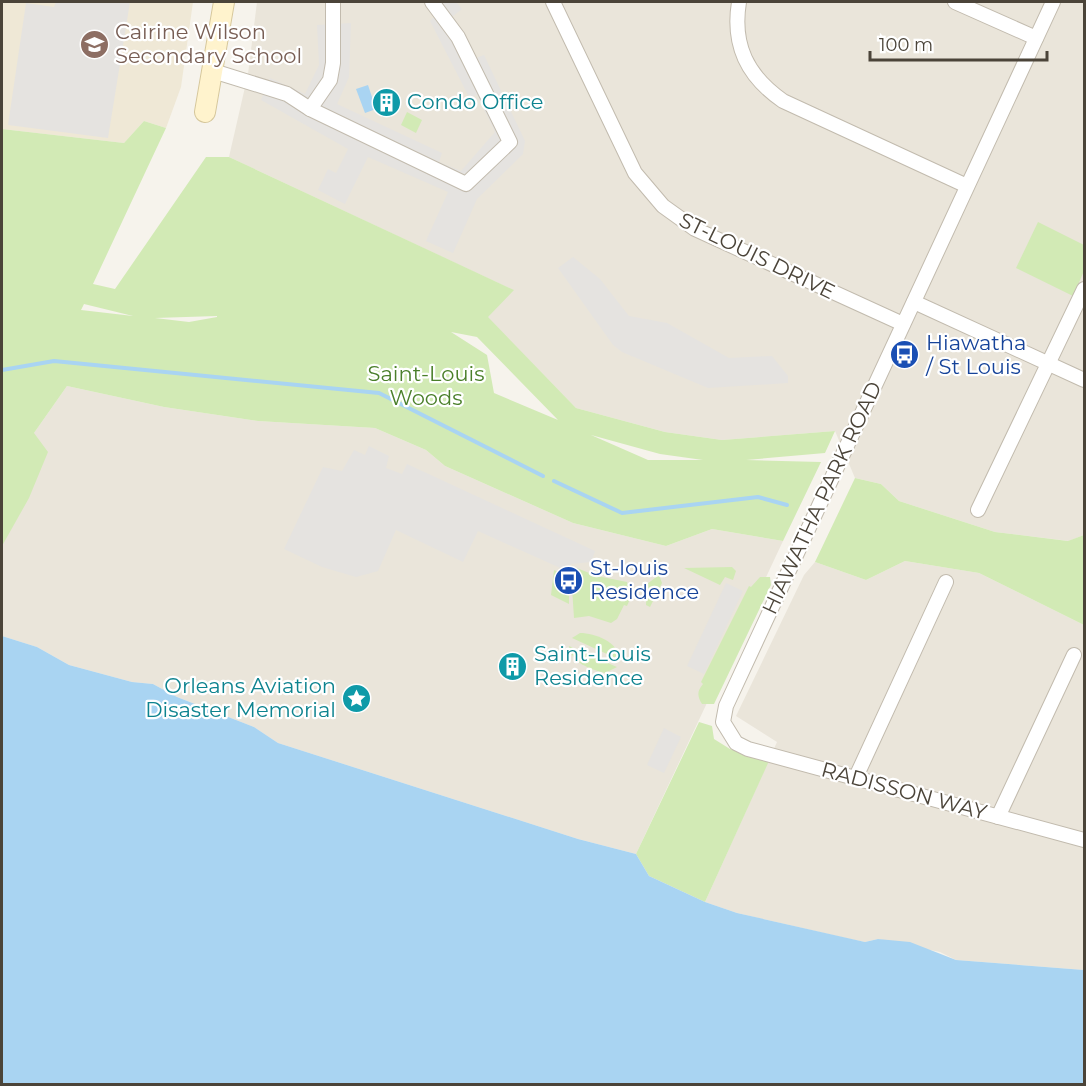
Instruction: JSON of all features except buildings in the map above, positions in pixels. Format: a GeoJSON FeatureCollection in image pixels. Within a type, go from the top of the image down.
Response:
{"type":"FeatureCollection","features":[{"type":"Feature","properties":{"kind":"street"},"geometry":{"type":"LineString","coordinates":[[205,112],[224,2]]}},
{"type":"Feature","properties":{"kind":"street"},"geometry":{"type":"LineString","coordinates":[[310,109],[330,80],[333,63],[333,2]]}},
{"type":"Feature","properties":{"kind":"street"},"geometry":{"type":"LineString","coordinates":[[213,71],[287,94],[310,109],[466,184],[510,142],[458,38],[432,2]]}},
{"type":"Feature","properties":{"kind":"street","name":"ST-LOUIS DRIVE"},"geometry":{"type":"LineString","coordinates":[[553,2],[635,173],[663,206],[695,229],[903,324]]}},
{"type":"Feature","properties":{"kind":"street"},"geometry":{"type":"LineString","coordinates":[[739,2],[736,19],[739,48],[752,73],[766,89],[783,101],[967,186]]}},
{"type":"Feature","properties":{"kind":"street"},"geometry":{"type":"LineString","coordinates":[[955,2],[1036,38]]}},
{"type":"Feature","properties":{"kind":"street","name":"HIAWATHA PARK ROAD"},"geometry":{"type":"LineString","coordinates":[[728,735],[723,722],[726,706],[1053,2]]}},
{"type":"Feature","properties":{"kind":"street"},"geometry":{"type":"LineString","coordinates":[[978,510],[1084,289]]}},
{"type":"Feature","properties":{"kind":"street"},"geometry":{"type":"LineString","coordinates":[[914,302],[1084,380]]}},
{"type":"Feature","properties":{"kind":"street"},"geometry":{"type":"LineString","coordinates":[[856,777],[946,582]]}},
{"type":"Feature","properties":{"kind":"street"},"geometry":{"type":"LineString","coordinates":[[998,817],[1074,655]]}},
{"type":"Feature","properties":{"kind":"street","name":"RADISSON WAY"},"geometry":{"type":"LineString","coordinates":[[728,735],[736,743],[748,749],[1084,840]]}},
{"type":"Feature","properties":{"kind":"shaded area","name":"Cairine Wilson Secondary School"},"geometry":{"type":"Polygon","coordinates":[[[2,2],[193,2],[181,87],[166,128],[144,121],[124,143],[2,129],[2,2]]]}},
{"type":"Feature","properties":{"kind":"shaded area"},"geometry":{"type":"Polygon","coordinates":[[[56,2],[130,2],[108,138],[8,125],[26,3],[54,7],[56,2]]]}},
{"type":"Feature","properties":{"kind":"shaded area"},"geometry":{"type":"Polygon","coordinates":[[[257,2],[1084,2],[1084,535],[1069,541],[995,532],[899,501],[881,484],[855,478],[835,431],[722,440],[665,432],[576,408],[487,317],[513,290],[229,157],[248,74],[257,2]]]}},
{"type":"Feature","properties":{"kind":"shaded area"},"geometry":{"type":"Polygon","coordinates":[[[426,2],[456,2],[462,9],[452,17],[473,59],[484,55],[525,141],[523,154],[477,199],[453,253],[426,241],[448,192],[368,157],[345,204],[318,190],[328,169],[336,173],[348,149],[261,100],[270,78],[305,94],[319,65],[317,25],[351,23],[349,77],[337,104],[442,153],[439,162],[461,171],[495,132],[477,95],[469,97],[430,21],[437,14],[426,2]]]}},
{"type":"Feature","properties":{"kind":"shaded area"},"geometry":{"type":"Polygon","coordinates":[[[573,257],[600,279],[629,316],[667,323],[729,358],[772,356],[788,376],[788,383],[708,388],[622,352],[613,345],[558,268],[573,257]]]}},
{"type":"Feature","properties":{"kind":"shaded area"},"geometry":{"type":"Polygon","coordinates":[[[67,386],[164,407],[258,421],[375,428],[426,450],[445,466],[573,523],[666,546],[712,529],[783,541],[636,854],[578,839],[278,743],[254,727],[177,697],[153,684],[132,682],[69,665],[37,647],[2,636],[2,540],[34,433],[67,386]]]}},
{"type":"Feature","properties":{"kind":"shaded area"},"geometry":{"type":"Polygon","coordinates":[[[369,446],[389,456],[386,468],[402,474],[407,464],[595,551],[591,562],[571,564],[567,571],[478,531],[463,562],[396,530],[378,571],[356,577],[322,567],[284,549],[323,467],[342,471],[354,450],[365,455],[369,446]]]}},
{"type":"Feature","properties":{"kind":"shaded area"},"geometry":{"type":"Polygon","coordinates":[[[905,561],[979,573],[1084,625],[1084,970],[956,960],[940,952],[878,939],[865,942],[850,939],[737,913],[705,902],[777,742],[736,716],[804,575],[815,562],[866,580],[905,561]]]}},
{"type":"Feature","properties":{"kind":"shaded area"},"geometry":{"type":"Polygon","coordinates":[[[726,583],[743,591],[704,674],[687,666],[726,583]]]}},
{"type":"Feature","properties":{"kind":"shaded area"},"geometry":{"type":"Polygon","coordinates":[[[664,728],[681,737],[664,773],[647,765],[664,728]]]}},
{"type":"Feature","properties":{"kind":"green space"},"geometry":{"type":"Polygon","coordinates":[[[407,112],[422,120],[416,133],[401,125],[407,112]]]}},
{"type":"Feature","properties":{"kind":"green space","name":"Saint-Louis Woods"},"geometry":{"type":"Polygon","coordinates":[[[144,121],[166,128],[93,284],[115,289],[206,157],[229,157],[514,290],[488,317],[576,408],[665,432],[722,440],[835,431],[825,453],[746,460],[821,462],[783,541],[712,529],[666,546],[573,523],[445,466],[426,450],[375,428],[258,421],[164,407],[67,386],[34,433],[48,452],[29,498],[2,546],[2,129],[124,143],[144,121]],[[84,304],[81,310],[133,316],[84,304]],[[217,316],[155,318],[189,322],[217,316]],[[451,332],[487,355],[494,393],[558,420],[477,337],[451,332]],[[591,435],[648,460],[703,460],[660,454],[591,435]]]}},
{"type":"Feature","properties":{"kind":"green space"},"geometry":{"type":"Polygon","coordinates":[[[1038,222],[1084,245],[1084,271],[1073,296],[1016,268],[1038,222]]]}},
{"type":"Feature","properties":{"kind":"green space"},"geometry":{"type":"Polygon","coordinates":[[[855,478],[881,484],[899,501],[995,532],[1068,541],[1084,535],[1084,625],[979,573],[905,561],[866,580],[815,562],[855,478]]]}},
{"type":"Feature","properties":{"kind":"green space"},"geometry":{"type":"Polygon","coordinates":[[[574,567],[597,576],[627,582],[630,599],[617,619],[611,623],[589,616],[574,618],[571,573],[574,567]]]}},
{"type":"Feature","properties":{"kind":"green space"},"geometry":{"type":"Polygon","coordinates":[[[732,567],[736,571],[733,580],[725,577],[720,585],[684,568],[732,567]]]}},
{"type":"Feature","properties":{"kind":"green space"},"geometry":{"type":"Polygon","coordinates":[[[554,570],[569,576],[569,604],[551,595],[554,570]]]}},
{"type":"Feature","properties":{"kind":"green space"},"geometry":{"type":"Polygon","coordinates":[[[659,575],[662,583],[650,607],[646,605],[647,584],[659,575]]]}},
{"type":"Feature","properties":{"kind":"green space"},"geometry":{"type":"Polygon","coordinates":[[[760,577],[770,577],[771,585],[714,704],[702,704],[698,694],[703,684],[701,682],[749,586],[751,587],[760,577]]]}},
{"type":"Feature","properties":{"kind":"green space"},"geometry":{"type":"Polygon","coordinates":[[[580,633],[592,635],[611,644],[619,654],[620,660],[572,638],[580,633]]]}},
{"type":"Feature","properties":{"kind":"green space"},"geometry":{"type":"Polygon","coordinates":[[[569,646],[617,667],[605,673],[588,667],[573,657],[569,646]]]}},
{"type":"Feature","properties":{"kind":"green space"},"geometry":{"type":"Polygon","coordinates":[[[699,722],[712,726],[714,739],[730,749],[769,761],[705,902],[649,876],[636,854],[699,722]]]}},
{"type":"Feature","properties":{"kind":"water"},"geometry":{"type":"Polygon","coordinates":[[[368,85],[376,109],[365,113],[356,89],[368,85]]]}},
{"type":"Feature","properties":{"kind":"water"},"geometry":{"type":"Polygon","coordinates":[[[2,636],[37,647],[69,665],[132,682],[153,684],[177,697],[254,727],[278,743],[578,839],[636,854],[649,876],[705,902],[737,913],[865,942],[878,939],[910,942],[956,960],[1084,970],[1084,1084],[2,1084],[2,636]]]}},
{"type":"Feature","properties":{"kind":"waterway"},"geometry":{"type":"LineString","coordinates":[[2,370],[54,361],[379,393],[543,476]]}},
{"type":"Feature","properties":{"kind":"waterway"},"geometry":{"type":"LineString","coordinates":[[554,481],[622,513],[758,497],[787,505]]}},
{"type":"Feature","properties":{"kind":"place","name":"Cairine Wilson Secondary School"},"geometry":{"type":"Point","coordinates":[94,44]}},
{"type":"Feature","properties":{"kind":"place","name":"Condo Office"},"geometry":{"type":"Point","coordinates":[386,102]}},
{"type":"Feature","properties":{"kind":"place","name":"Hiawatha / St Louis"},"geometry":{"type":"Point","coordinates":[905,355]}},
{"type":"Feature","properties":{"kind":"place","name":"St-louis Residence"},"geometry":{"type":"Point","coordinates":[569,580]}},
{"type":"Feature","properties":{"kind":"place","name":"Saint-Louis Residence"},"geometry":{"type":"Point","coordinates":[513,666]}},
{"type":"Feature","properties":{"kind":"place","name":"Orleans Aviation Disaster Memorial"},"geometry":{"type":"Point","coordinates":[357,698]}}]}
